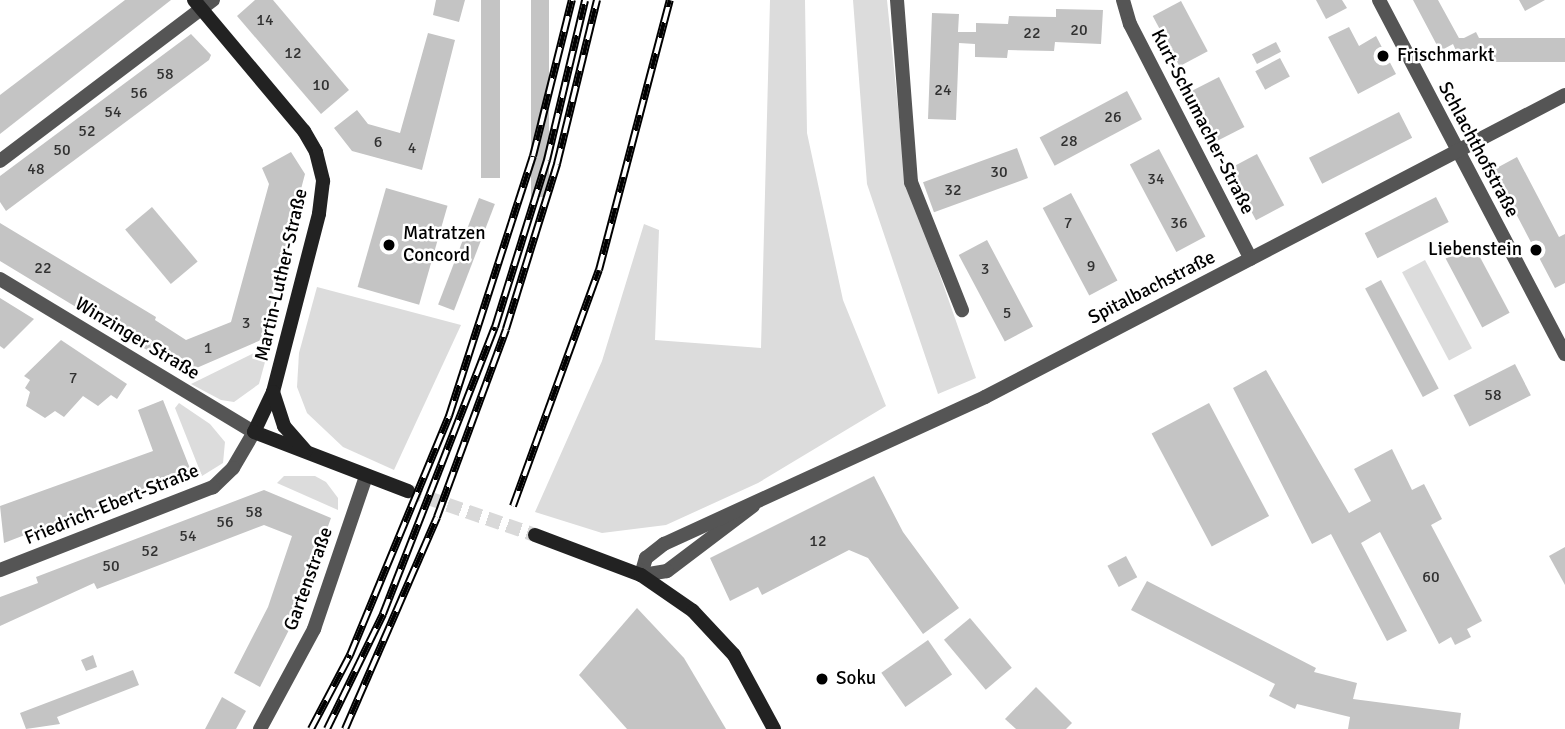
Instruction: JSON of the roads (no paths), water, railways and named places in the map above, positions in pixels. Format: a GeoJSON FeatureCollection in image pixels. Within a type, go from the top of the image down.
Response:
{"type":"FeatureCollection","features":[{"type":"Feature","properties":{"kind":"street"},"geometry":{"type":"LineString","coordinates":[[897,0],[911,183],[962,310]]}},
{"type":"Feature","properties":{"kind":"street","name":"Kurt-Schumacher-Straße"},"geometry":{"type":"LineString","coordinates":[[1123,0],[1130,24],[1251,259]]}},
{"type":"Feature","properties":{"kind":"street","name":"Schlachthofstraße"},"geometry":{"type":"LineString","coordinates":[[1379,0],[1565,354]]}},
{"type":"Feature","properties":{"kind":"street"},"geometry":{"type":"LineString","coordinates":[[0,161],[203,3]]}},
{"type":"Feature","properties":{"kind":"street","name":"Martin-Luther-Straße"},"geometry":{"type":"LineString","coordinates":[[203,3],[304,131],[321,165],[323,197],[273,393],[254,432]]}},
{"type":"Feature","properties":{"kind":"street","name":"Spitalbachstraße"},"geometry":{"type":"LineString","coordinates":[[753,506],[667,571],[641,575],[646,558],[664,544],[753,506],[985,397],[1456,149],[1565,95]]}},
{"type":"Feature","properties":{"kind":"street","name":"Winzinger Straße"},"geometry":{"type":"LineString","coordinates":[[0,279],[254,432]]}},
{"type":"Feature","properties":{"kind":"street"},"geometry":{"type":"LineString","coordinates":[[273,393],[284,426],[319,460]]}},
{"type":"Feature","properties":{"kind":"street"},"geometry":{"type":"LineString","coordinates":[[254,432],[319,460],[408,491]]}},
{"type":"Feature","properties":{"kind":"street","name":"Friedrich-Ebert-Straße"},"geometry":{"type":"LineString","coordinates":[[0,570],[213,486],[233,468],[254,432]]}},
{"type":"Feature","properties":{"kind":"street","name":"Gartenstraße"},"geometry":{"type":"LineString","coordinates":[[260,729],[314,629],[366,476]]}},
{"type":"Feature","properties":{"kind":"street"},"geometry":{"type":"LineString","coordinates":[[535,536],[641,575],[693,611],[719,636],[747,675],[774,729]]}},
{"type":"Feature","properties":{"kind":"tunnel"},"geometry":{"type":"LineString","coordinates":[[408,491],[535,535]]}},
{"type":"Feature","properties":{"kind":"railway"},"geometry":{"type":"LineString","coordinates":[[311,729],[350,655],[449,416],[533,156],[572,0]]}},
{"type":"Feature","properties":{"kind":"railway"},"geometry":{"type":"LineString","coordinates":[[327,729],[383,614],[495,327],[547,160],[585,0]]}},
{"type":"Feature","properties":{"kind":"railway"},"geometry":{"type":"LineString","coordinates":[[345,729],[437,517],[506,329],[557,164],[597,0]]}},
{"type":"Feature","properties":{"kind":"railway"},"geometry":{"type":"LineString","coordinates":[[513,506],[599,270],[670,0]]}},
{"type":"Feature","properties":{"kind":"place","name":"Frischmarkt"},"geometry":{"type":"Point","coordinates":[1383,56]}},
{"type":"Feature","properties":{"kind":"place","name":"Matratzen Concord"},"geometry":{"type":"Point","coordinates":[389,245]}},
{"type":"Feature","properties":{"kind":"place","name":"Liebenstein"},"geometry":{"type":"Point","coordinates":[1536,250]}},
{"type":"Feature","properties":{"kind":"place","name":"Soku"},"geometry":{"type":"Point","coordinates":[822,679]}}]}
